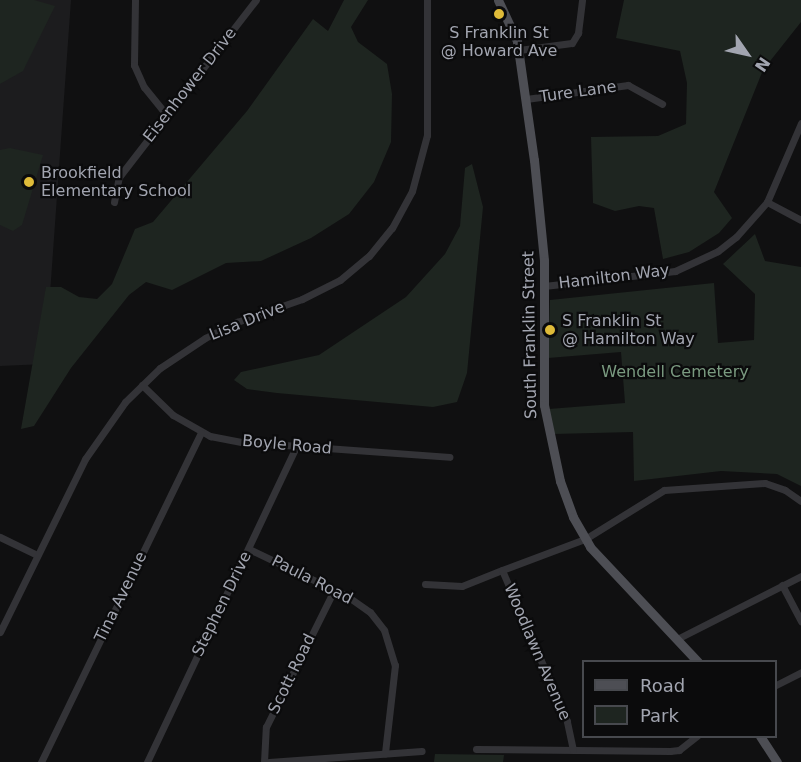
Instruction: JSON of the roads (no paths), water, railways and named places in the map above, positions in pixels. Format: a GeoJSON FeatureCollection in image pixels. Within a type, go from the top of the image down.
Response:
{"type":"FeatureCollection","features":[{"type":"Feature","properties":{"kind":"main road","name":"South Franklin Street"},"geometry":{"type":"LineString","coordinates":[[498,0],[515,31],[526,99],[542,225],[543,387],[546,425],[567,501],[585,539],[696,660]]}},
{"type":"Feature","properties":{"kind":"main road"},"geometry":{"type":"LineString","coordinates":[[761,738],[777,762]]}},
{"type":"Feature","properties":{"kind":"street"},"geometry":{"type":"LineString","coordinates":[[135,0],[134,65],[144,87],[166,115]]}},
{"type":"Feature","properties":{"kind":"street","name":"Eisenhower Drive"},"geometry":{"type":"LineString","coordinates":[[114,202],[118,177],[256,0]]}},
{"type":"Feature","properties":{"kind":"street","name":"Lisa Drive"},"geometry":{"type":"LineString","coordinates":[[0,632],[97,438],[142,385],[173,358],[212,334],[302,299],[340,280],[369,256],[392,228],[412,191],[427,135],[427,0]]}},
{"type":"Feature","properties":{"kind":"street"},"geometry":{"type":"LineString","coordinates":[[519,50],[572,43],[578,33],[582,0]]}},
{"type":"Feature","properties":{"kind":"street","name":"Ture Lane"},"geometry":{"type":"LineString","coordinates":[[526,99],[628,85],[662,104]]}},
{"type":"Feature","properties":{"kind":"street","name":"Hamilton Way"},"geometry":{"type":"LineString","coordinates":[[544,286],[649,276],[683,268],[736,237],[767,202],[801,123]]}},
{"type":"Feature","properties":{"kind":"street"},"geometry":{"type":"LineString","coordinates":[[767,202],[801,220]]}},
{"type":"Feature","properties":{"kind":"street","name":"Boyle Road"},"geometry":{"type":"LineString","coordinates":[[142,385],[173,416],[201,433],[242,442],[449,457]]}},
{"type":"Feature","properties":{"kind":"street","name":"Tina Avenue"},"geometry":{"type":"LineString","coordinates":[[41,762],[201,433]]}},
{"type":"Feature","properties":{"kind":"street","name":"Stephen Drive"},"geometry":{"type":"LineString","coordinates":[[147,762],[296,447]]}},
{"type":"Feature","properties":{"kind":"street","name":"Woodlawn Avenue"},"geometry":{"type":"LineString","coordinates":[[573,750],[567,721],[502,570],[585,539],[664,490],[765,483],[786,490],[801,501]]}},
{"type":"Feature","properties":{"kind":"street"},"geometry":{"type":"LineString","coordinates":[[0,537],[37,555]]}},
{"type":"Feature","properties":{"kind":"street","name":"Paula Road"},"geometry":{"type":"LineString","coordinates":[[249,549],[334,590],[370,612],[384,630],[392,651],[394,679],[385,753]]}},
{"type":"Feature","properties":{"kind":"street"},"geometry":{"type":"LineString","coordinates":[[425,584],[462,586],[502,570]]}},
{"type":"Feature","properties":{"kind":"street"},"geometry":{"type":"LineString","coordinates":[[677,639],[801,576]]}},
{"type":"Feature","properties":{"kind":"street"},"geometry":{"type":"LineString","coordinates":[[782,585],[801,621]]}},
{"type":"Feature","properties":{"kind":"street","name":"Scott Road"},"geometry":{"type":"LineString","coordinates":[[264,762],[266,728],[334,590]]}},
{"type":"Feature","properties":{"kind":"street"},"geometry":{"type":"LineString","coordinates":[[777,684],[801,672]]}},
{"type":"Feature","properties":{"kind":"street"},"geometry":{"type":"LineString","coordinates":[[476,749],[670,751],[679,750],[694,738]]}},
{"type":"Feature","properties":{"kind":"street"},"geometry":{"type":"LineString","coordinates":[[268,762],[422,751]]}},
{"type":"Feature","properties":{"kind":"place","name":"S Franklin St @ Howard Ave"},"geometry":{"type":"Point","coordinates":[499,14]}},
{"type":"Feature","properties":{"kind":"place","name":"Brookfield Elementary School"},"geometry":{"type":"Point","coordinates":[29,182]}},
{"type":"Feature","properties":{"kind":"place","name":"S Franklin St @ Hamilton Way"},"geometry":{"type":"Point","coordinates":[550,330]}},
{"type":"Feature","properties":{"kind":"park label","name":"Wendell Cemetery"},"geometry":{"type":"Point","coordinates":[675,372]}}]}
